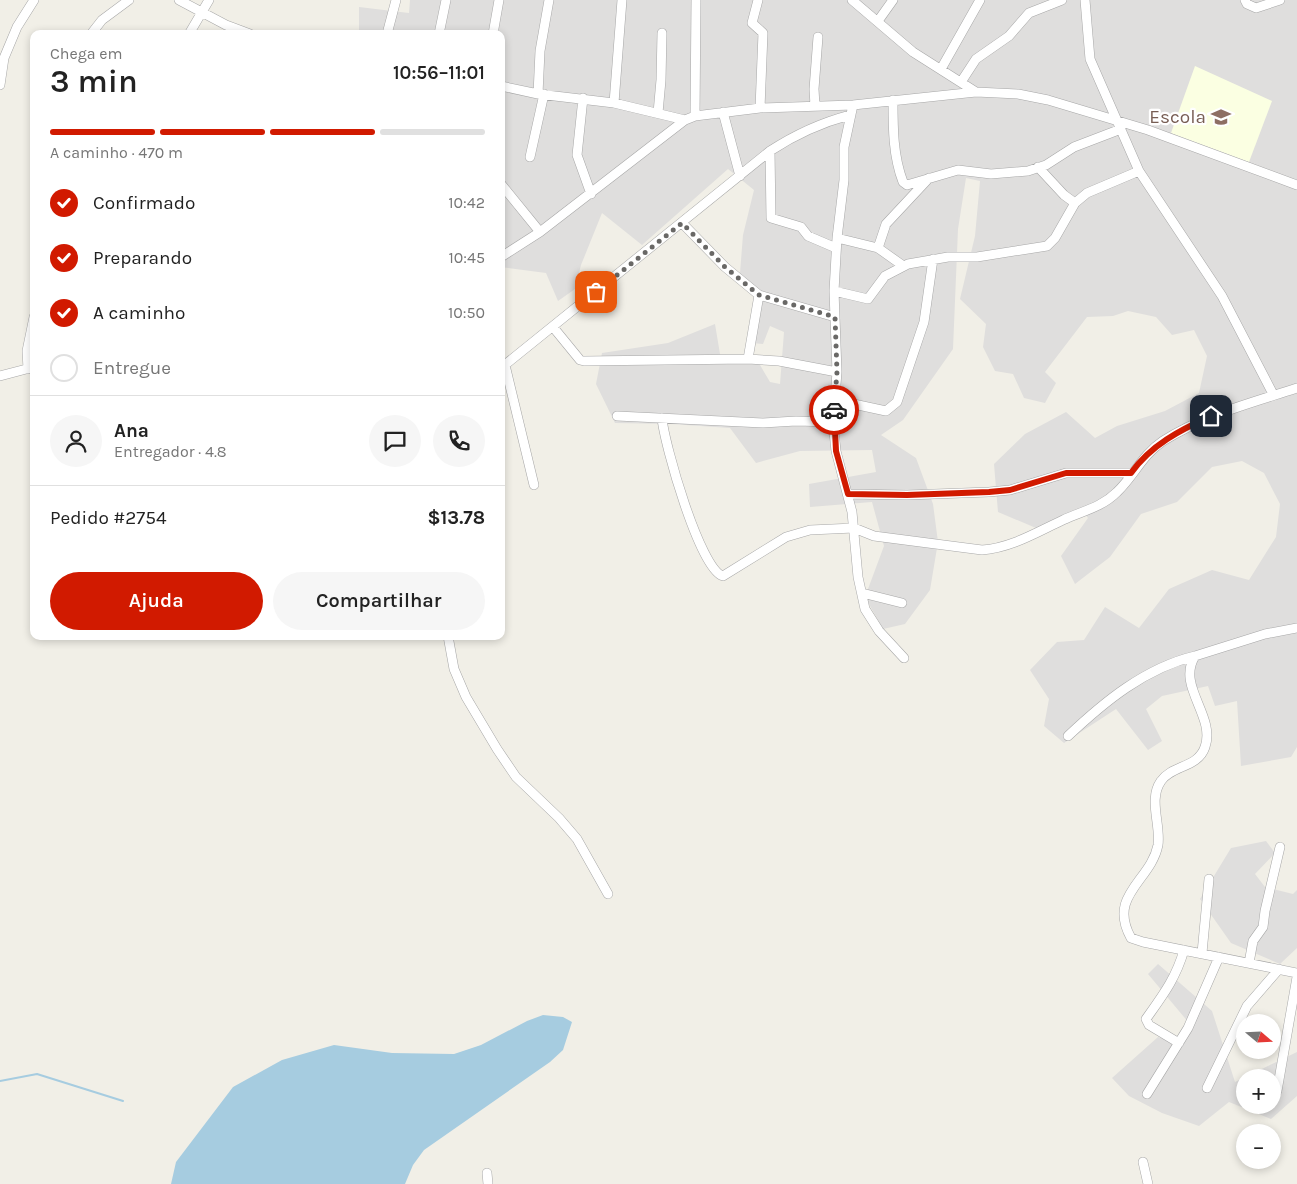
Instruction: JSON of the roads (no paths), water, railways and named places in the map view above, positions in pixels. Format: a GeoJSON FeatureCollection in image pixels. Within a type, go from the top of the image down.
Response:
{"type":"FeatureCollection","features":[{"type":"Feature","properties":{"kind":"street"},"geometry":{"type":"LineString","coordinates":[[0,85],[4,58],[17,27],[34,0]]}},
{"type":"Feature","properties":{"kind":"street"},"geometry":{"type":"LineString","coordinates":[[94,30],[102,20],[129,0]]}},
{"type":"Feature","properties":{"kind":"street"},"geometry":{"type":"LineString","coordinates":[[179,0],[239,30]]}},
{"type":"Feature","properties":{"kind":"street"},"geometry":{"type":"LineString","coordinates":[[191,30],[209,0]]}},
{"type":"Feature","properties":{"kind":"street"},"geometry":{"type":"LineString","coordinates":[[388,30],[396,0]]}},
{"type":"Feature","properties":{"kind":"street"},"geometry":{"type":"LineString","coordinates":[[440,30],[446,0]]}},
{"type":"Feature","properties":{"kind":"street"},"geometry":{"type":"LineString","coordinates":[[494,30],[499,0]]}},
{"type":"Feature","properties":{"kind":"street"},"geometry":{"type":"LineString","coordinates":[[530,158],[541,94],[540,51],[549,0]]}},
{"type":"Feature","properties":{"kind":"street"},"geometry":{"type":"LineString","coordinates":[[614,103],[622,0]]}},
{"type":"Feature","properties":{"kind":"street"},"geometry":{"type":"LineString","coordinates":[[696,0],[696,116]]}},
{"type":"Feature","properties":{"kind":"street"},"geometry":{"type":"LineString","coordinates":[[758,0],[752,23],[763,33],[760,108]]}},
{"type":"Feature","properties":{"kind":"street"},"geometry":{"type":"LineString","coordinates":[[852,0],[913,52],[976,92]]}},
{"type":"Feature","properties":{"kind":"street"},"geometry":{"type":"LineString","coordinates":[[878,21],[893,0]]}},
{"type":"Feature","properties":{"kind":"street"},"geometry":{"type":"LineString","coordinates":[[941,69],[980,0]]}},
{"type":"Feature","properties":{"kind":"street"},"geometry":{"type":"LineString","coordinates":[[961,82],[976,59],[1009,36],[1029,14],[1062,0]]}},
{"type":"Feature","properties":{"kind":"street"},"geometry":{"type":"LineString","coordinates":[[1085,0],[1090,59],[1139,171],[1222,296],[1273,394]]}},
{"type":"Feature","properties":{"kind":"street"},"geometry":{"type":"LineString","coordinates":[[1245,0],[1247,4],[1256,8],[1280,0]]}},
{"type":"Feature","properties":{"kind":"street"},"geometry":{"type":"LineString","coordinates":[[658,113],[662,33]]}},
{"type":"Feature","properties":{"kind":"street"},"geometry":{"type":"LineString","coordinates":[[815,106],[818,37]]}},
{"type":"Feature","properties":{"kind":"street"},"geometry":{"type":"LineString","coordinates":[[505,87],[541,94],[614,103],[686,120]]}},
{"type":"Feature","properties":{"kind":"street"},"geometry":{"type":"LineString","coordinates":[[505,254],[540,232],[591,194],[652,143],[686,120],[696,116],[760,108],[853,105],[976,92],[1018,94],[1119,125],[1148,130],[1297,185]]}},
{"type":"Feature","properties":{"kind":"street"},"geometry":{"type":"LineString","coordinates":[[583,98],[577,136],[577,155],[591,194]]}},
{"type":"Feature","properties":{"kind":"street"},"geometry":{"type":"LineString","coordinates":[[893,100],[893,143],[903,182],[913,184],[958,170],[991,174],[1028,171],[1038,168],[1074,147],[1119,125]]}},
{"type":"Feature","properties":{"kind":"street"},"geometry":{"type":"LineString","coordinates":[[853,105],[844,147],[844,180],[836,238],[834,291],[837,372],[833,422],[836,451],[848,494],[854,528],[858,577],[862,593],[869,616],[904,658]]}},
{"type":"Feature","properties":{"kind":"street"},"geometry":{"type":"LineString","coordinates":[[723,112],[740,176]]}},
{"type":"Feature","properties":{"kind":"street"},"geometry":{"type":"LineString","coordinates":[[505,365],[770,151],[798,133],[820,123],[850,115]]}},
{"type":"Feature","properties":{"kind":"street"},"geometry":{"type":"LineString","coordinates":[[770,151],[771,218],[801,227],[808,236],[836,248]]}},
{"type":"Feature","properties":{"kind":"street"},"geometry":{"type":"LineString","coordinates":[[1038,168],[1064,195],[1076,203]]}},
{"type":"Feature","properties":{"kind":"street"},"geometry":{"type":"LineString","coordinates":[[834,291],[868,299],[885,276],[902,265],[933,259],[978,257],[1047,246],[1056,238],[1076,203],[1087,193],[1139,171]]}},
{"type":"Feature","properties":{"kind":"street"},"geometry":{"type":"LineString","coordinates":[[878,248],[886,224],[929,178]]}},
{"type":"Feature","properties":{"kind":"street"},"geometry":{"type":"LineString","coordinates":[[505,189],[540,232]]}},
{"type":"Feature","properties":{"kind":"street"},"geometry":{"type":"LineString","coordinates":[[682,223],[725,267],[759,295],[835,317]]}},
{"type":"Feature","properties":{"kind":"street"},"geometry":{"type":"LineString","coordinates":[[836,238],[878,248],[902,265]]}},
{"type":"Feature","properties":{"kind":"street"},"geometry":{"type":"LineString","coordinates":[[836,400],[886,411],[897,402],[924,322],[933,259]]}},
{"type":"Feature","properties":{"kind":"street"},"geometry":{"type":"LineString","coordinates":[[748,359],[759,295]]}},
{"type":"Feature","properties":{"kind":"street"},"geometry":{"type":"LineString","coordinates":[[553,327],[580,360],[584,361],[748,359],[779,361],[837,372]]}},
{"type":"Feature","properties":{"kind":"street"},"geometry":{"type":"LineString","coordinates":[[30,336],[27,351],[30,364]]}},
{"type":"Feature","properties":{"kind":"street"},"geometry":{"type":"LineString","coordinates":[[0,376],[30,368]]}},
{"type":"Feature","properties":{"kind":"street"},"geometry":{"type":"LineString","coordinates":[[505,375],[534,484]]}},
{"type":"Feature","properties":{"kind":"street"},"geometry":{"type":"LineString","coordinates":[[662,418],[663,434],[671,465],[705,558],[717,574],[723,576],[786,537],[810,530],[854,528],[874,536],[982,550],[998,549],[1066,519],[1099,507],[1118,492],[1140,461],[1160,443],[1184,428],[1273,394],[1297,388]]}},
{"type":"Feature","properties":{"kind":"street"},"geometry":{"type":"LineString","coordinates":[[617,416],[763,423],[833,422]]}},
{"type":"Feature","properties":{"kind":"street"},"geometry":{"type":"LineString","coordinates":[[848,494],[907,495],[989,492],[1010,490],[1066,473],[1131,473]]}},
{"type":"Feature","properties":{"kind":"street"},"geometry":{"type":"LineString","coordinates":[[862,593],[902,603]]}},
{"type":"Feature","properties":{"kind":"street"},"geometry":{"type":"LineString","coordinates":[[1068,736],[1094,712],[1139,679],[1157,669],[1265,634],[1297,628]]}},
{"type":"Feature","properties":{"kind":"street"},"geometry":{"type":"LineString","coordinates":[[449,640],[454,669],[466,697],[497,749],[516,777],[559,818],[577,839],[608,894]]}},
{"type":"Feature","properties":{"kind":"street"},"geometry":{"type":"LineString","coordinates":[[1194,656],[1190,663],[1189,673],[1202,713],[1206,746],[1192,764],[1165,776],[1160,783],[1156,811],[1158,846],[1153,857],[1132,888],[1126,902],[1124,914],[1126,930],[1131,938],[1143,942],[1297,973]]}},
{"type":"Feature","properties":{"kind":"street"},"geometry":{"type":"LineString","coordinates":[[1249,963],[1253,942],[1263,927],[1264,911],[1280,847]]}},
{"type":"Feature","properties":{"kind":"street"},"geometry":{"type":"LineString","coordinates":[[1202,953],[1209,879]]}},
{"type":"Feature","properties":{"kind":"street"},"geometry":{"type":"LineString","coordinates":[[1179,1043],[1149,1025],[1146,1019],[1179,969],[1184,950]]}},
{"type":"Feature","properties":{"kind":"street"},"geometry":{"type":"LineString","coordinates":[[1146,1094],[1179,1043],[1202,998],[1219,957]]}},
{"type":"Feature","properties":{"kind":"street"},"geometry":{"type":"LineString","coordinates":[[1207,1088],[1247,1006],[1279,970]]}},
{"type":"Feature","properties":{"kind":"street"},"geometry":{"type":"LineString","coordinates":[[1281,1069],[1297,977]]}},
{"type":"Feature","properties":{"kind":"street"},"geometry":{"type":"LineString","coordinates":[[1143,1162],[1148,1184]]}},
{"type":"Feature","properties":{"kind":"street"},"geometry":{"type":"LineString","coordinates":[[486,1173],[488,1184]]}},
{"type":"Feature","properties":{"kind":"water"},"geometry":{"type":"Polygon","coordinates":[[[543,1015],[563,1017],[572,1022],[563,1050],[550,1062],[424,1150],[413,1165],[405,1184],[171,1184],[176,1162],[233,1087],[282,1060],[334,1045],[392,1053],[454,1054],[481,1045],[527,1021],[543,1015]]]}},
{"type":"Feature","properties":{"kind":"waterway"},"geometry":{"type":"LineString","coordinates":[[0,1081],[37,1074],[123,1101]]}},
{"type":"Feature","properties":{"kind":"place","name":"Escola"},"geometry":{"type":"Point","coordinates":[1221,117]}}]}
